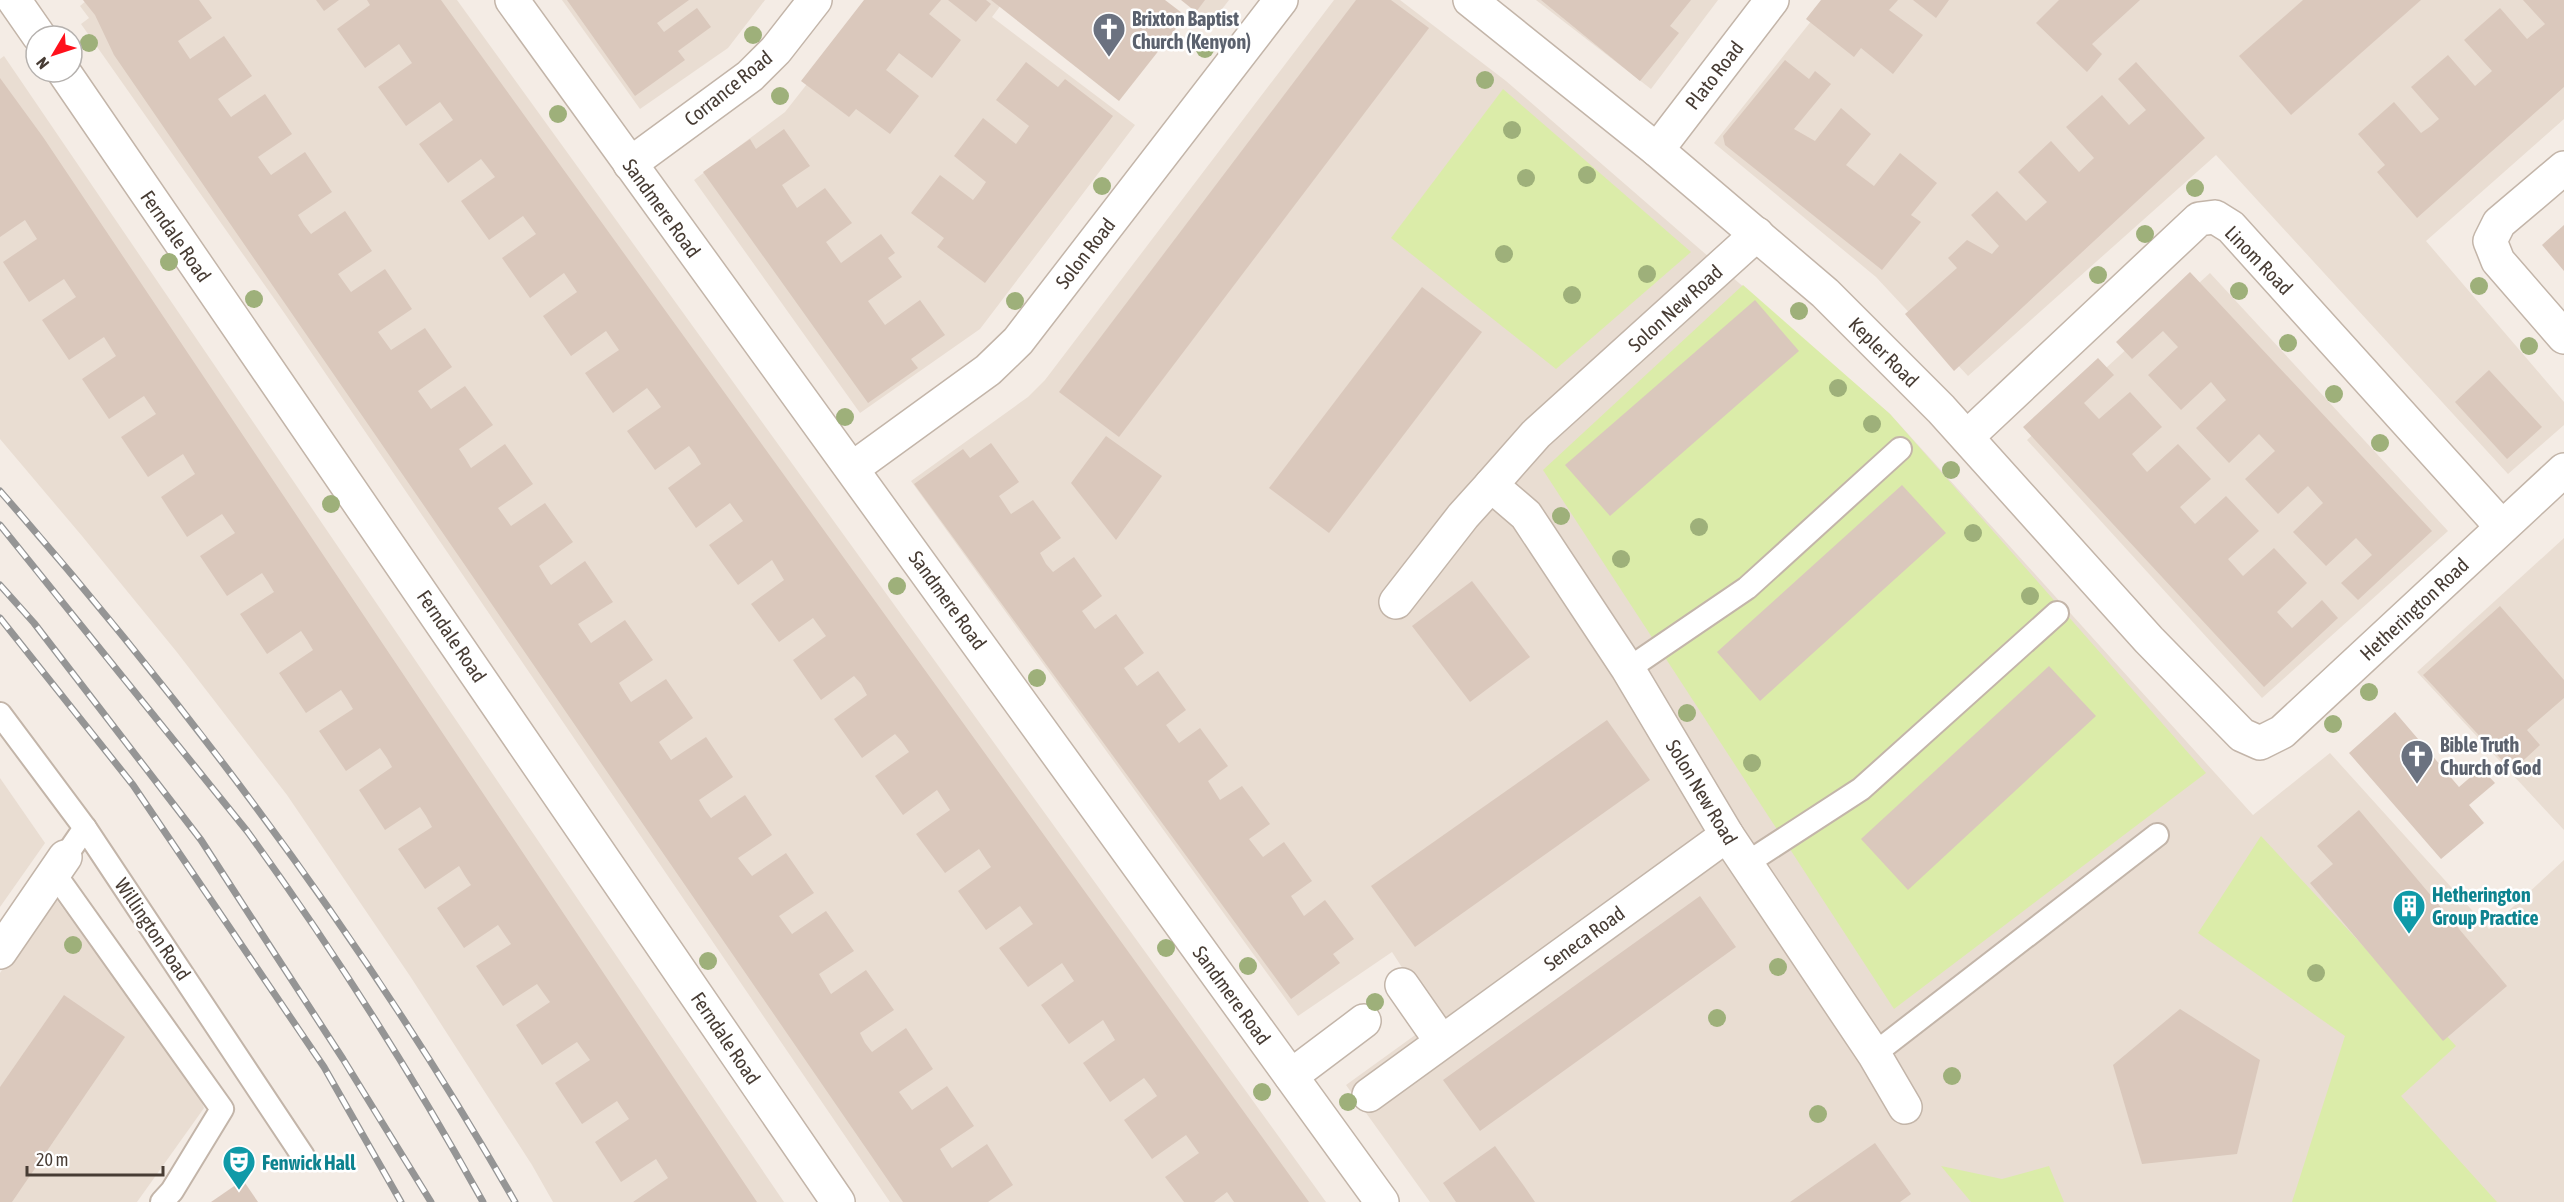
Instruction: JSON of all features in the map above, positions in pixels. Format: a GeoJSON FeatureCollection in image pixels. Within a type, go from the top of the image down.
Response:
{"type":"FeatureCollection","features":[{"type":"Feature","properties":{"kind":"street"},"geometry":{"type":"LineString","coordinates":[[0,6],[6,0]]}},
{"type":"Feature","properties":{"kind":"street"},"geometry":{"type":"LineString","coordinates":[[14,0],[31,24]]}},
{"type":"Feature","properties":{"kind":"street","name":"Sandmere Road"},"geometry":{"type":"LineString","coordinates":[[512,0],[853,468],[1382,1202]]}},
{"type":"Feature","properties":{"kind":"street","name":"Corrance Road"},"geometry":{"type":"LineString","coordinates":[[630,164],[750,76],[776,50],[815,0]]}},
{"type":"Feature","properties":{"kind":"street","name":"Solon Road"},"geometry":{"type":"LineString","coordinates":[[853,468],[988,370],[1018,341],[1281,0]]}},
{"type":"Feature","properties":{"kind":"street","name":"Kepler Road"},"geometry":{"type":"LineString","coordinates":[[1470,0],[1657,150],[1757,234],[1850,317],[1967,438],[2149,640],[2242,735],[2260,743]]}},
{"type":"Feature","properties":{"kind":"street","name":"Plato Road"},"geometry":{"type":"LineString","coordinates":[[1657,150],[1772,0]]}},
{"type":"Feature","properties":{"kind":"street","name":"Ferndale Road"},"geometry":{"type":"LineString","coordinates":[[72,84],[838,1202]]}},
{"type":"Feature","properties":{"kind":"street"},"geometry":{"type":"LineString","coordinates":[[2564,168],[2499,223],[2490,241],[2498,261],[2564,337]]}},
{"type":"Feature","properties":{"kind":"street","name":"Linom Road"},"geometry":{"type":"LineString","coordinates":[[1967,438],[2199,219],[2216,217],[2231,227],[2502,527]]}},
{"type":"Feature","properties":{"kind":"street","name":"Solon New Road"},"geometry":{"type":"LineString","coordinates":[[1396,602],[1463,516],[1536,434],[1757,234]]}},
{"type":"Feature","properties":{"kind":"street","name":"Hetherington Road"},"geometry":{"type":"LineString","coordinates":[[2260,743],[2282,732],[2564,470]]}},
{"type":"Feature","properties":{"kind":"street","name":"Solon New Road"},"geometry":{"type":"LineString","coordinates":[[1491,485],[1526,515],[1628,669],[1727,835],[1874,1054],[1905,1107]]}},
{"type":"Feature","properties":{"kind":"street","name":"Seneca Road"},"geometry":{"type":"LineString","coordinates":[[1369,1095],[1727,835]]}},
{"type":"Feature","properties":{"kind":"street"},"geometry":{"type":"LineString","coordinates":[[0,952],[59,865]]}},
{"type":"Feature","properties":{"kind":"street"},"geometry":{"type":"LineString","coordinates":[[1402,985],[1441,1041]]}},
{"type":"Feature","properties":{"kind":"street"},"geometry":{"type":"LineString","coordinates":[[1291,1077],[1364,1021]]}},
{"type":"Feature","properties":{"kind":"lane"},"geometry":{"type":"LineString","coordinates":[[1628,669],[1747,588],[1900,449]]}},
{"type":"Feature","properties":{"kind":"lane"},"geometry":{"type":"LineString","coordinates":[[1747,863],[1861,789],[2058,613]]}},
{"type":"Feature","properties":{"kind":"lane","name":"Willington Road"},"geometry":{"type":"LineString","coordinates":[[0,714],[85,828],[303,1156]]}},
{"type":"Feature","properties":{"kind":"lane"},"geometry":{"type":"LineString","coordinates":[[85,828],[59,865],[222,1109],[172,1191],[162,1202]]}},
{"type":"Feature","properties":{"kind":"lane"},"geometry":{"type":"LineString","coordinates":[[1874,1054],[2157,835]]}},
{"type":"Feature","properties":{"kind":"shaded area"},"geometry":{"type":"Polygon","coordinates":[[[87,0],[457,0],[1326,1202],[890,1202],[285,314],[84,28],[84,24],[81,24],[89,18],[80,6],[87,0]]]}},
{"type":"Feature","properties":{"kind":"shaded area"},"geometry":{"type":"Polygon","coordinates":[[[562,0],[765,0],[728,48],[640,109],[562,0]]]}},
{"type":"Feature","properties":{"kind":"shaded area"},"geometry":{"type":"Polygon","coordinates":[[[873,0],[994,0],[1001,5],[992,17],[1135,125],[980,329],[860,413],[694,180],[785,112],[873,0]]]}},
{"type":"Feature","properties":{"kind":"shaded area"},"geometry":{"type":"Polygon","coordinates":[[[1182,0],[1229,0],[1212,22],[1182,0]]]}},
{"type":"Feature","properties":{"kind":"shaded area"},"geometry":{"type":"Polygon","coordinates":[[[1334,0],[1400,0],[1506,81],[1890,414],[2253,815],[2330,753],[2489,929],[2564,860],[2564,1202],[1430,1202],[1346,1085],[1436,1020],[1392,952],[1298,1016],[911,481],[1028,397],[1045,380],[1334,0]]]}},
{"type":"Feature","properties":{"kind":"shaded area"},"geometry":{"type":"Polygon","coordinates":[[[1536,0],[1718,0],[1651,89],[1536,0]]]}},
{"type":"Feature","properties":{"kind":"shaded area"},"geometry":{"type":"Polygon","coordinates":[[[1828,0],[2564,0],[2564,119],[2426,241],[2564,402],[2564,425],[2508,474],[2216,155],[1968,376],[1876,277],[1714,143],[1828,0]]]}},
{"type":"Feature","properties":{"kind":"shaded area"},"geometry":{"type":"Polygon","coordinates":[[[4,56],[784,1202],[553,1202],[532,1165],[410,976],[287,795],[176,651],[0,439],[0,59],[4,56]]]}},
{"type":"Feature","properties":{"kind":"shaded area"},"geometry":{"type":"Polygon","coordinates":[[[2210,273],[2448,531],[2262,698],[2027,440],[2210,273]]]}},
{"type":"Feature","properties":{"kind":"shaded area"},"geometry":{"type":"Polygon","coordinates":[[[2564,538],[2564,830],[2417,672],[2564,538]]]}},
{"type":"Feature","properties":{"kind":"shaded area"},"geometry":{"type":"Polygon","coordinates":[[[0,778],[45,843],[0,907],[0,778]]]}},
{"type":"Feature","properties":{"kind":"shaded area"},"geometry":{"type":"Polygon","coordinates":[[[53,895],[197,1089],[204,1108],[137,1202],[0,1202],[0,973],[53,895]]]}},
{"type":"Feature","properties":{"kind":"green space"},"geometry":{"type":"Polygon","coordinates":[[[1503,89],[1691,252],[1556,369],[1391,238],[1503,89]]]}},
{"type":"Feature","properties":{"kind":"green space"},"geometry":{"type":"Polygon","coordinates":[[[1743,285],[1890,414],[2206,773],[1894,1009],[1543,470],[1743,285]]]}},
{"type":"Feature","properties":{"kind":"green space"},"geometry":{"type":"Polygon","coordinates":[[[2261,836],[2456,1046],[2401,1096],[2497,1202],[2292,1202],[2345,1036],[2198,933],[2261,836]]]}},
{"type":"Feature","properties":{"kind":"green space"},"geometry":{"type":"Polygon","coordinates":[[[1941,1166],[2002,1179],[2049,1166],[2064,1202],[1971,1202],[1941,1166]]]}},
{"type":"Feature","properties":{"kind":"building"},"geometry":{"type":"Polygon","coordinates":[[[83,0],[199,0],[212,18],[178,41],[190,59],[224,36],[252,76],[218,99],[231,117],[265,94],[292,134],[258,157],[271,175],[305,152],[332,192],[298,215],[304,225],[311,234],[345,211],[372,251],[338,274],[351,292],[385,269],[412,309],[378,332],[391,350],[425,328],[452,367],[418,391],[431,409],[465,386],[493,425],[459,449],[471,468],[505,444],[533,484],[498,508],[511,526],[545,503],[573,542],[539,566],[551,585],[585,561],[613,602],[578,624],[591,643],[625,620],[653,660],[619,683],[631,702],[666,679],[693,718],[659,742],[671,760],[706,737],[733,777],[699,800],[705,810],[711,818],[745,795],[772,835],[738,858],[752,876],[786,853],[814,893],[779,916],[792,934],[826,911],[854,951],[819,974],[831,994],[866,970],[894,1010],[860,1033],[865,1043],[872,1052],[906,1028],[933,1069],[899,1092],[912,1110],[947,1086],[974,1126],[940,1149],[952,1168],[987,1144],[1013,1185],[988,1202],[903,1202],[114,55],[95,15],[83,0]]]}},
{"type":"Feature","properties":{"kind":"building"},"geometry":{"type":"Polygon","coordinates":[[[316,0],[339,0],[324,11],[316,0]]]}},
{"type":"Feature","properties":{"kind":"building"},"geometry":{"type":"Polygon","coordinates":[[[367,0],[441,0],[1309,1202],[1234,1202],[1227,1192],[1214,1202],[1184,1202],[1165,1177],[1199,1153],[1186,1135],[1152,1159],[1124,1120],[1157,1096],[1151,1087],[1144,1078],[1110,1102],[1083,1063],[1115,1040],[1103,1020],[1069,1044],[1041,1005],[1074,981],[1062,963],[1028,987],[999,948],[1033,924],[1020,906],[986,930],[958,891],[991,867],[979,849],[945,873],[916,834],[950,810],[937,790],[903,815],[875,776],[909,752],[902,742],[895,734],[862,758],[834,719],[867,695],[861,684],[854,676],[821,700],[793,660],[826,636],[813,618],[779,642],[751,604],[784,580],[772,560],[738,585],[709,545],[743,521],[730,503],[696,528],[668,488],[701,464],[695,454],[689,446],[655,470],[627,431],[661,407],[654,397],[647,388],[613,413],[585,373],[619,350],[606,331],[571,356],[543,316],[577,292],[564,273],[530,298],[502,258],[536,234],[523,216],[489,240],[461,201],[495,177],[481,159],[448,183],[419,144],[453,120],[440,102],[406,126],[378,87],[412,63],[399,44],[365,68],[337,29],[370,5],[367,0]]]}},
{"type":"Feature","properties":{"kind":"building"},"geometry":{"type":"Polygon","coordinates":[[[567,0],[689,0],[657,23],[664,32],[697,8],[711,27],[678,51],[685,60],[635,96],[567,0]]]}},
{"type":"Feature","properties":{"kind":"building"},"geometry":{"type":"Polygon","coordinates":[[[864,0],[941,0],[929,14],[961,40],[932,78],[899,53],[886,70],[919,96],[890,134],[856,109],[849,117],[801,81],[864,0]]]}},
{"type":"Feature","properties":{"kind":"building"},"geometry":{"type":"Polygon","coordinates":[[[948,0],[986,0],[991,4],[976,22],[948,0]]]}},
{"type":"Feature","properties":{"kind":"building","name":"Brixton Baptist Church (Kenyon)"},"geometry":{"type":"Polygon","coordinates":[[[991,0],[1165,0],[1186,16],[1119,101],[991,0]]]}},
{"type":"Feature","properties":{"kind":"building"},"geometry":{"type":"Polygon","coordinates":[[[1181,0],[1205,0],[1196,12],[1181,0]]]}},
{"type":"Feature","properties":{"kind":"building"},"geometry":{"type":"Polygon","coordinates":[[[1356,0],[1391,0],[1429,28],[1119,437],[1059,392],[1356,0]]]}},
{"type":"Feature","properties":{"kind":"building"},"geometry":{"type":"Polygon","coordinates":[[[1541,0],[1691,0],[1670,26],[1679,33],[1640,81],[1541,0]]]}},
{"type":"Feature","properties":{"kind":"building"},"geometry":{"type":"Polygon","coordinates":[[[1821,0],[1898,0],[1889,10],[1923,35],[1893,74],[1861,48],[1854,57],[1806,19],[1821,0]]]}},
{"type":"Feature","properties":{"kind":"building"},"geometry":{"type":"Polygon","coordinates":[[[1913,0],[1949,0],[1936,18],[1913,0]]]}},
{"type":"Feature","properties":{"kind":"building"},"geometry":{"type":"Polygon","coordinates":[[[2059,0],[2140,0],[2092,44],[2102,54],[2087,72],[2036,23],[2059,0]]]}},
{"type":"Feature","properties":{"kind":"building"},"geometry":{"type":"Polygon","coordinates":[[[2303,0],[2421,0],[2291,115],[2239,56],[2303,0]]]}},
{"type":"Feature","properties":{"kind":"building"},"geometry":{"type":"Polygon","coordinates":[[[2523,0],[2564,0],[2564,87],[2417,218],[2377,172],[2385,165],[2358,134],[2394,102],[2421,133],[2431,126],[2439,119],[2411,87],[2448,55],[2475,86],[2492,71],[2464,40],[2500,8],[2527,39],[2545,24],[2523,0]]]}},
{"type":"Feature","properties":{"kind":"building"},"geometry":{"type":"Polygon","coordinates":[[[1785,60],[1809,79],[1815,71],[1831,84],[1794,129],[1815,141],[1841,108],[1871,134],[1846,165],[1874,186],[1900,153],[1937,183],[1911,215],[1921,222],[1882,270],[1725,145],[1723,136],[1785,60]]]}},
{"type":"Feature","properties":{"kind":"building"},"geometry":{"type":"Polygon","coordinates":[[[1026,62],[1058,87],[1065,79],[1113,116],[985,283],[937,247],[944,238],[911,213],[940,175],[973,200],[980,191],[986,182],[954,156],[983,118],[1016,144],[1029,126],[996,100],[1026,62]]]}},
{"type":"Feature","properties":{"kind":"building"},"geometry":{"type":"Polygon","coordinates":[[[2136,62],[2205,138],[1954,371],[1905,314],[1957,268],[1948,258],[1967,240],[1992,254],[1999,246],[1971,215],[1997,191],[2026,221],[2047,202],[2018,172],[2051,141],[2079,172],[2094,158],[2066,127],[2102,95],[2129,125],[2146,110],[2118,79],[2136,62]]]}},
{"type":"Feature","properties":{"kind":"building"},"geometry":{"type":"Polygon","coordinates":[[[0,78],[43,137],[757,1202],[633,1202],[668,1178],[656,1159],[621,1182],[595,1142],[629,1119],[617,1101],[582,1124],[555,1083],[590,1060],[577,1042],[542,1065],[516,1025],[550,1002],[537,984],[503,1006],[476,966],[511,944],[498,925],[464,948],[437,908],[471,885],[459,866],[425,889],[398,849],[432,827],[420,807],[385,830],[359,790],[392,767],[387,758],[380,748],[346,771],[319,731],[353,709],[341,690],[306,713],[279,673],[313,650],[301,631],[267,654],[240,614],[274,592],[262,573],[227,596],[200,556],[235,533],[222,514],[187,537],[161,497],[195,474],[183,454],[148,477],[121,437],[156,414],[144,396],[109,419],[82,379],[116,356],[104,337],[69,360],[42,320],[76,297],[64,279],[29,302],[3,262],[37,239],[25,220],[0,237],[0,78]]]}},
{"type":"Feature","properties":{"kind":"building"},"geometry":{"type":"Polygon","coordinates":[[[784,129],[810,166],[782,185],[797,208],[825,188],[852,223],[826,242],[841,263],[881,234],[895,253],[888,258],[902,277],[868,301],[885,325],[920,300],[945,335],[911,359],[918,368],[868,403],[703,172],[750,139],[756,149],[784,129]]]}},
{"type":"Feature","properties":{"kind":"building"},"geometry":{"type":"Polygon","coordinates":[[[2564,225],[2564,271],[2542,245],[2564,225]]]}},
{"type":"Feature","properties":{"kind":"building"},"geometry":{"type":"Polygon","coordinates":[[[2190,272],[2432,531],[2358,600],[2341,583],[2372,555],[2356,538],[2326,566],[2293,532],[2323,503],[2308,486],[2278,514],[2245,479],[2275,451],[2259,434],[2229,463],[2196,428],[2226,400],[2211,382],[2181,410],[2148,375],[2178,347],[2163,331],[2132,359],[2116,342],[2190,272]]]}},
{"type":"Feature","properties":{"kind":"building"},"geometry":{"type":"Polygon","coordinates":[[[1422,287],[1482,332],[1329,533],[1269,488],[1422,287]]]}},
{"type":"Feature","properties":{"kind":"building"},"geometry":{"type":"Polygon","coordinates":[[[1755,300],[1799,351],[1610,516],[1565,465],[1755,300]]]}},
{"type":"Feature","properties":{"kind":"building"},"geometry":{"type":"Polygon","coordinates":[[[2098,358],[2114,375],[2084,403],[2099,419],[2130,392],[2162,427],[2132,454],[2147,472],[2178,444],[2211,479],[2180,507],[2195,524],[2226,496],[2259,531],[2228,559],[2243,576],[2274,548],[2307,583],[2277,612],[2292,628],[2322,600],[2338,618],[2264,687],[2023,427],[2098,358]]]}},
{"type":"Feature","properties":{"kind":"building"},"geometry":{"type":"Polygon","coordinates":[[[2489,370],[2542,427],[2507,459],[2455,402],[2489,370]]]}},
{"type":"Feature","properties":{"kind":"building"},"geometry":{"type":"Polygon","coordinates":[[[1106,436],[1162,476],[1116,540],[1071,483],[1106,436]]]}},
{"type":"Feature","properties":{"kind":"building"},"geometry":{"type":"Polygon","coordinates":[[[991,443],[1019,482],[999,496],[1011,514],[1033,500],[1061,538],[1040,553],[1046,564],[1053,572],[1074,557],[1102,596],[1082,611],[1095,629],[1116,614],[1144,653],[1124,668],[1137,686],[1158,671],[1186,710],[1166,725],[1179,743],[1200,728],[1228,766],[1208,781],[1220,800],[1242,786],[1270,824],[1249,839],[1263,857],[1284,842],[1312,881],[1291,896],[1304,916],[1325,900],[1354,939],[1333,954],[1340,963],[1291,999],[914,484],[963,449],[970,458],[991,443]]]}},
{"type":"Feature","properties":{"kind":"building"},"geometry":{"type":"Polygon","coordinates":[[[1902,485],[1946,533],[1760,701],[1717,652],[1902,485]]]}},
{"type":"Feature","properties":{"kind":"building"},"geometry":{"type":"Polygon","coordinates":[[[1472,581],[1530,657],[1470,702],[1412,626],[1472,581]]]}},
{"type":"Feature","properties":{"kind":"building"},"geometry":{"type":"Polygon","coordinates":[[[2500,606],[2564,680],[2564,698],[2527,730],[2540,745],[2512,771],[2423,675],[2500,606]]]}},
{"type":"Feature","properties":{"kind":"building"},"geometry":{"type":"Polygon","coordinates":[[[2049,666],[2096,716],[1908,890],[1861,839],[2049,666]]]}},
{"type":"Feature","properties":{"kind":"building","name":"Bible Truth Church of God"},"geometry":{"type":"Polygon","coordinates":[[[2395,712],[2459,787],[2481,768],[2495,783],[2469,805],[2484,823],[2441,859],[2349,753],[2395,712]]]}},
{"type":"Feature","properties":{"kind":"building"},"geometry":{"type":"Polygon","coordinates":[[[1607,720],[1650,780],[1415,947],[1371,886],[1607,720]]]}},
{"type":"Feature","properties":{"kind":"building","name":"Hetherington Group Practice"},"geometry":{"type":"Polygon","coordinates":[[[2359,810],[2507,986],[2443,1041],[2310,883],[2333,864],[2317,846],[2359,810]]]}},
{"type":"Feature","properties":{"kind":"building"},"geometry":{"type":"Polygon","coordinates":[[[1700,896],[1736,947],[1480,1131],[1443,1080],[1700,896]]]}},
{"type":"Feature","properties":{"kind":"building"},"geometry":{"type":"Polygon","coordinates":[[[64,995],[125,1037],[12,1202],[0,1202],[0,1087],[64,995]]]}},
{"type":"Feature","properties":{"kind":"building"},"geometry":{"type":"Polygon","coordinates":[[[2180,1009],[2260,1060],[2237,1154],[2142,1164],[2113,1065],[2180,1009]]]}},
{"type":"Feature","properties":{"kind":"building"},"geometry":{"type":"Polygon","coordinates":[[[1875,1143],[1911,1194],[1900,1202],[1790,1202],[1875,1143]]]}},
{"type":"Feature","properties":{"kind":"building"},"geometry":{"type":"Polygon","coordinates":[[[1495,1146],[1535,1202],[1456,1202],[1443,1183],[1495,1146]]]}},
{"type":"Feature","properties":{"kind":"building","name":"Fenwick Hall"},"geometry":{"type":"Polygon","coordinates":[[[243,1180],[258,1202],[211,1202],[243,1180]]]}},
{"type":"Feature","properties":{"kind":"railway"},"geometry":{"type":"LineString","coordinates":[[0,491],[142,659],[276,834],[400,1015],[515,1202]]}},
{"type":"Feature","properties":{"kind":"railway"},"geometry":{"type":"LineString","coordinates":[[0,525],[247,831],[371,1013],[483,1202]]}},
{"type":"Feature","properties":{"kind":"railway"},"geometry":{"type":"LineString","coordinates":[[0,585],[34,623],[201,840],[343,1059],[431,1202]]}},
{"type":"Feature","properties":{"kind":"railway"},"geometry":{"type":"LineString","coordinates":[[0,618],[133,785],[324,1067],[401,1202]]}},
{"type":"Feature","properties":{"kind":"place","name":"Brixton Baptist Church (Kenyon)"},"geometry":{"type":"Point","coordinates":[1109,58]}},
{"type":"Feature","properties":{"kind":"place","name":"Bible Truth Church of God"},"geometry":{"type":"Point","coordinates":[2417,785]}},
{"type":"Feature","properties":{"kind":"place","name":"Hetherington Group Practice"},"geometry":{"type":"Point","coordinates":[2409,935]}},
{"type":"Feature","properties":{"kind":"place","name":"Fenwick Hall"},"geometry":{"type":"Point","coordinates":[239,1191]}}]}
